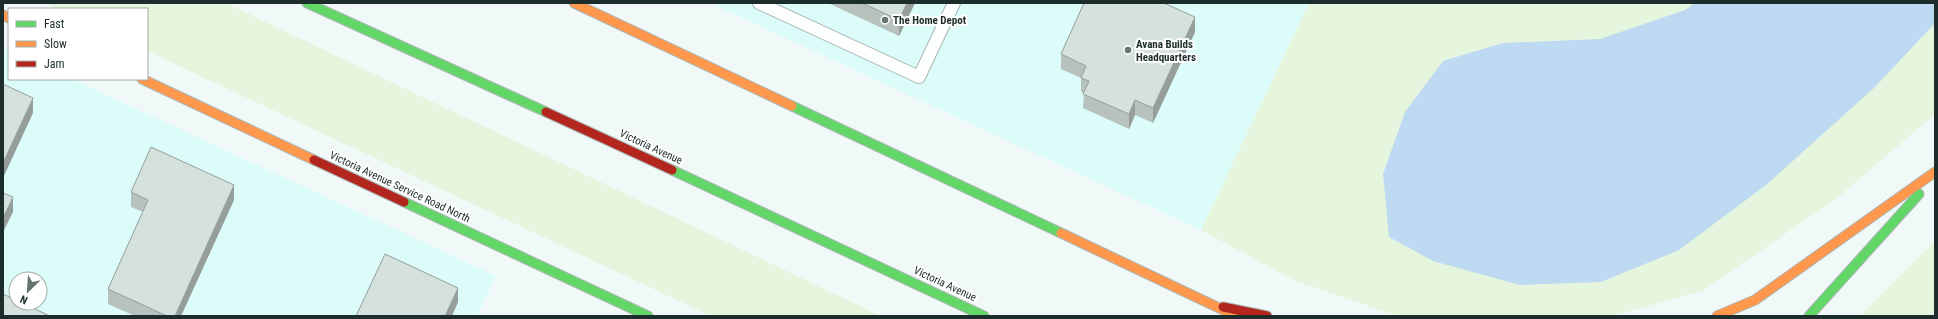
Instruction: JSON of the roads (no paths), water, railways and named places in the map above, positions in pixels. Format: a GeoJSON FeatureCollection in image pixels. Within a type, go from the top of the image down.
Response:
{"type":"FeatureCollection","features":[{"type":"Feature","properties":{"kind":"main road","name":"Victoria Avenue"},"geometry":{"type":"LineString","coordinates":[[307,3],[690,178],[984,316]]}},
{"type":"Feature","properties":{"kind":"main road"},"geometry":{"type":"LineString","coordinates":[[574,3],[1236,316]]}},
{"type":"Feature","properties":{"kind":"main road","name":"Victoria Avenue Service Road North"},"geometry":{"type":"LineString","coordinates":[[144,80],[648,316]]}},
{"type":"Feature","properties":{"kind":"main road"},"geometry":{"type":"LineString","coordinates":[[1717,316],[1755,300],[1935,172]]}},
{"type":"Feature","properties":{"kind":"main road"},"geometry":{"type":"LineString","coordinates":[[1809,316],[1935,177]]}},
{"type":"Feature","properties":{"kind":"main road"},"geometry":{"type":"LineString","coordinates":[[1214,305],[1267,316]]}},
{"type":"Feature","properties":{"kind":"lane"},"geometry":{"type":"LineString","coordinates":[[759,3],[919,77],[954,3]]}},
{"type":"Feature","properties":{"kind":"place","name":"The Home Depot"},"geometry":{"type":"Point","coordinates":[885,20]}},
{"type":"Feature","properties":{"kind":"place","name":"Avana Builds Headquarters"},"geometry":{"type":"Point","coordinates":[1128,50]}}]}
